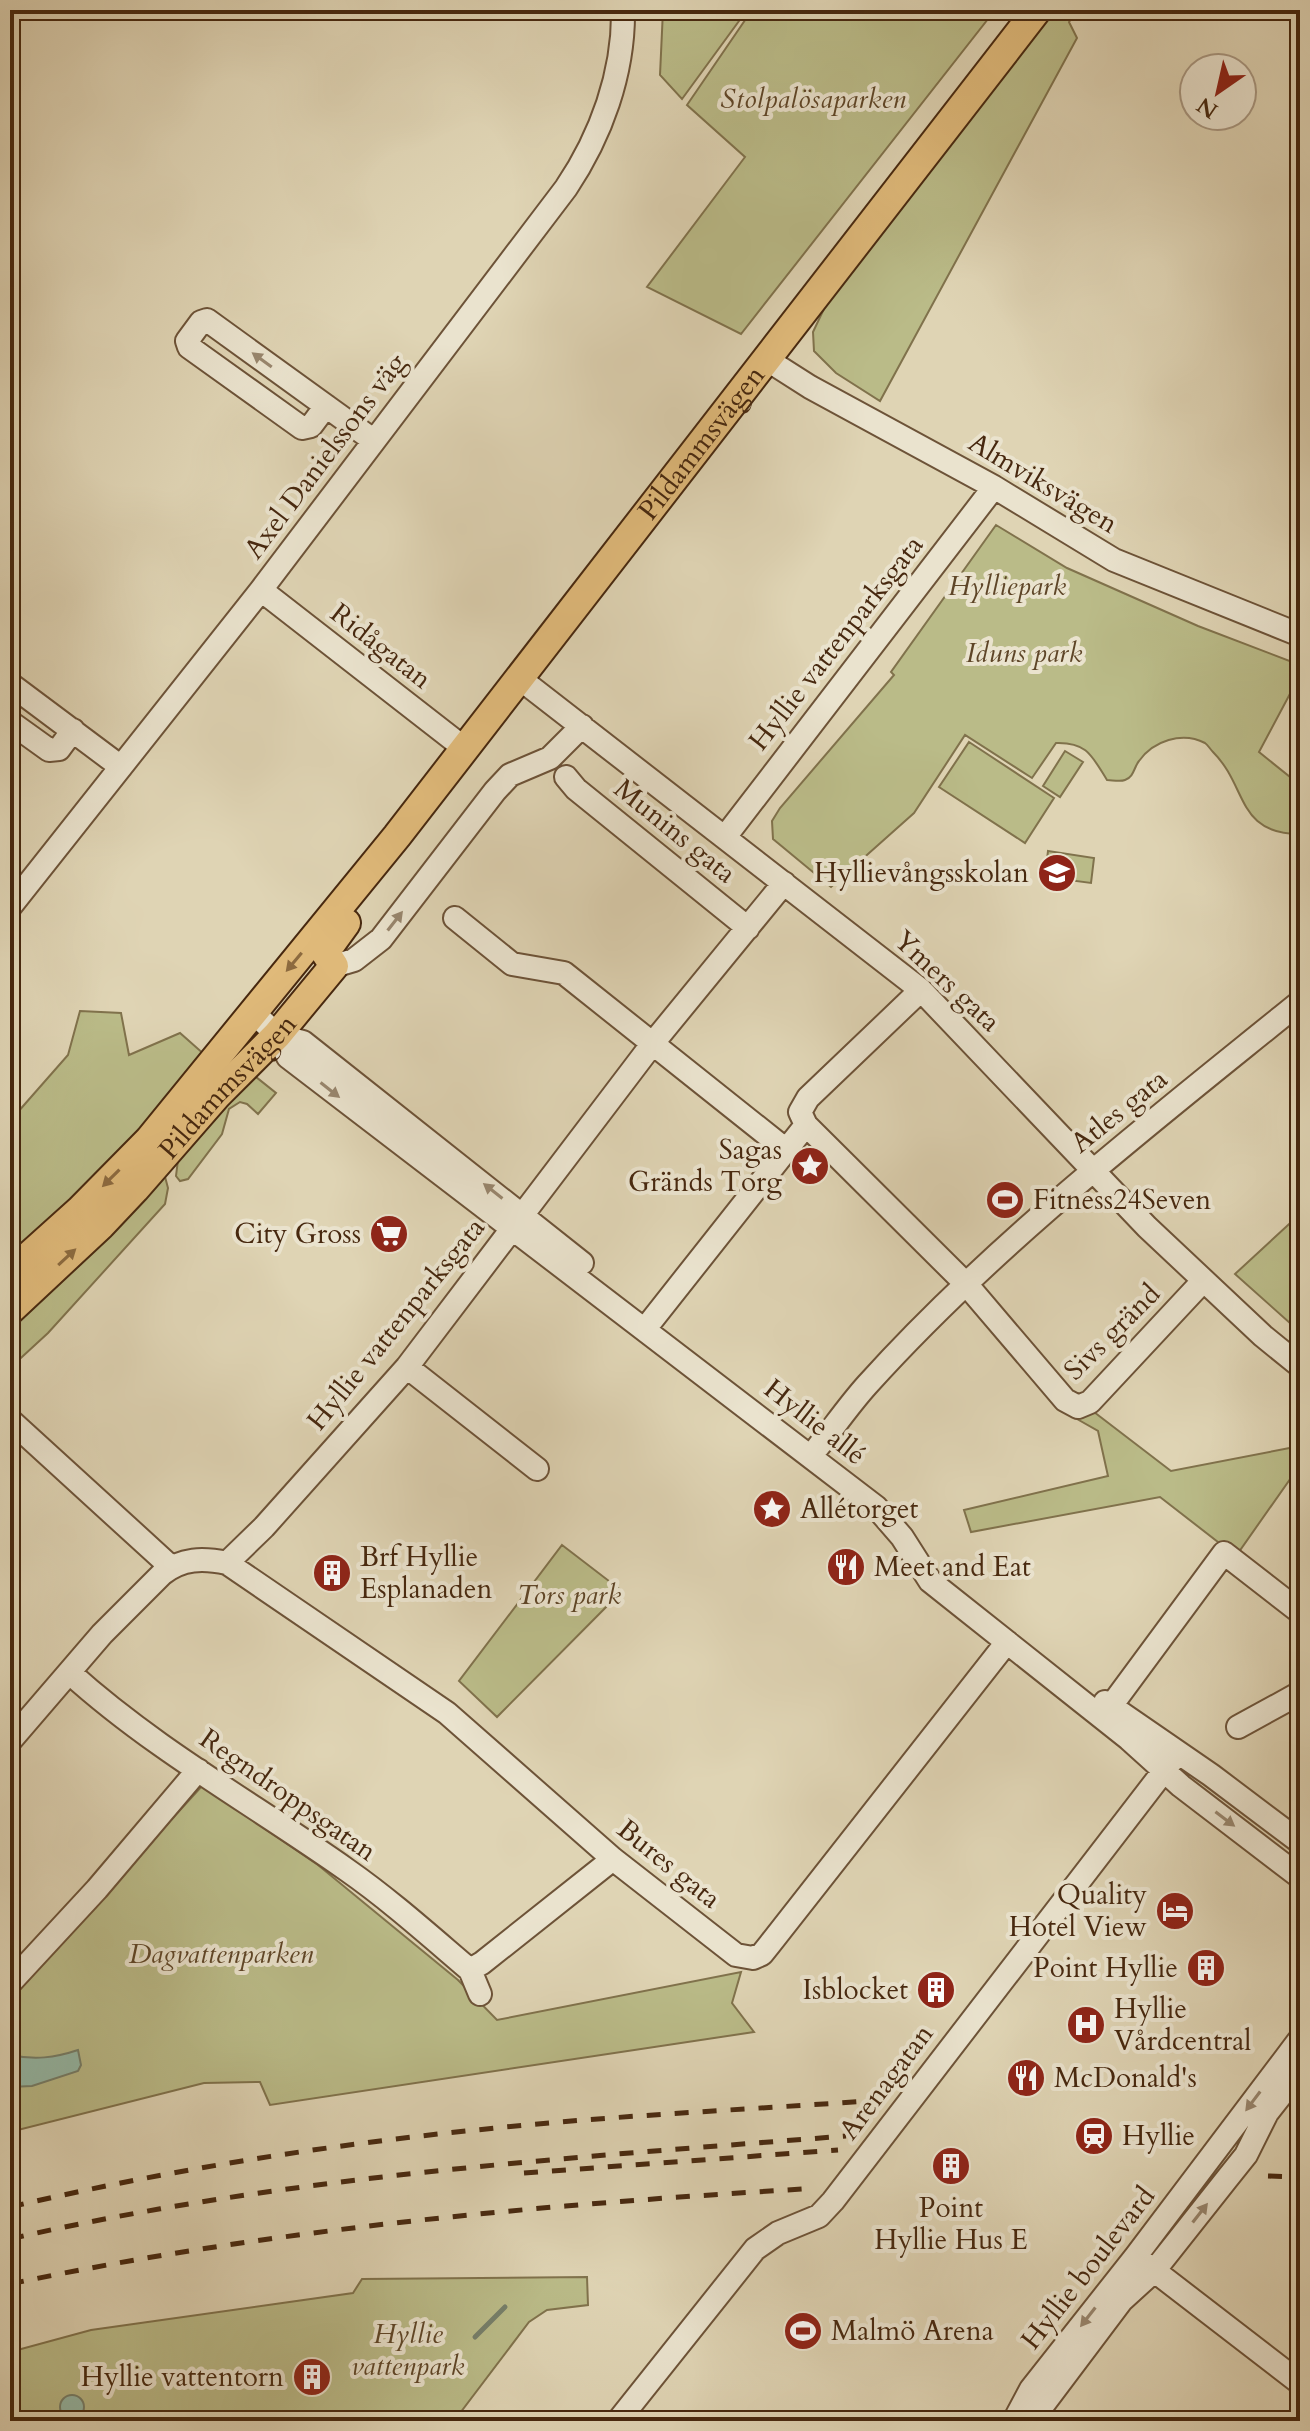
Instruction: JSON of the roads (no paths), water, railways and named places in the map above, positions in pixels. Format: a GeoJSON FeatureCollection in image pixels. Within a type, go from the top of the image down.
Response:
{"type":"FeatureCollection","features":[{"type":"Feature","properties":{"kind":"main road","name":"Pildammsvägen"},"geometry":{"type":"LineString","coordinates":[[10,1273],[79,1211],[149,1140],[397,836],[1035,10]]}},
{"type":"Feature","properties":{"kind":"main road","name":"Pildammsvägen"},"geometry":{"type":"LineString","coordinates":[[10,1310],[101,1225],[217,1095],[277,1035],[334,966],[325,952],[374,880],[397,836]]}},
{"type":"Feature","properties":{"kind":"street","name":"Axel Danielssons väg"},"geometry":{"type":"LineString","coordinates":[[10,907],[261,590],[579,168],[602,119],[614,81],[623,41],[623,10]]}},
{"type":"Feature","properties":{"kind":"street"},"geometry":{"type":"LineString","coordinates":[[326,406],[311,426],[302,428],[189,347],[187,341],[201,322],[207,320],[326,406],[373,440]]}},
{"type":"Feature","properties":{"kind":"street","name":"Almviksvägen"},"geometry":{"type":"LineString","coordinates":[[766,359],[810,387],[994,487],[1114,560],[1300,635]]}},
{"type":"Feature","properties":{"kind":"street","name":"Hyllie vattenparksgata"},"geometry":{"type":"LineString","coordinates":[[725,837],[994,487]]}},
{"type":"Feature","properties":{"kind":"street","name":"Ridågatan"},"geometry":{"type":"LineString","coordinates":[[261,590],[464,748]]}},
{"type":"Feature","properties":{"kind":"street","name":"Ymers gata"},"geometry":{"type":"LineString","coordinates":[[519,678],[921,990],[1093,1171],[1203,1281],[1300,1366]]}},
{"type":"Feature","properties":{"kind":"street"},"geometry":{"type":"LineString","coordinates":[[10,684],[121,767]]}},
{"type":"Feature","properties":{"kind":"street"},"geometry":{"type":"LineString","coordinates":[[10,722],[49,750],[59,749],[73,730]]}},
{"type":"Feature","properties":{"kind":"street"},"geometry":{"type":"LineString","coordinates":[[334,966],[354,960],[381,939],[510,775],[550,758],[582,726]]}},
{"type":"Feature","properties":{"kind":"street","name":"Munins gata"},"geometry":{"type":"LineString","coordinates":[[566,777],[576,789],[748,928]]}},
{"type":"Feature","properties":{"kind":"street","name":"Hyllie vattenparksgata"},"geometry":{"type":"LineString","coordinates":[[227,1563],[264,1527],[407,1367],[653,1043],[784,883]]}},
{"type":"Feature","properties":{"kind":"street"},"geometry":{"type":"LineString","coordinates":[[455,918],[512,964],[564,973],[785,1149]]}},
{"type":"Feature","properties":{"kind":"street"},"geometry":{"type":"LineString","coordinates":[[921,990],[808,1098],[800,1112],[806,1125],[967,1285]]}},
{"type":"Feature","properties":{"kind":"street","name":"Atles gata"},"geometry":{"type":"LineString","coordinates":[[818,1447],[866,1386],[967,1285],[1093,1171],[1300,1002]]}},
{"type":"Feature","properties":{"kind":"street","name":"Hyllie allé"},"geometry":{"type":"LineString","coordinates":[[253,1012],[277,1035],[288,1057],[467,1196],[519,1221],[888,1503],[907,1521],[938,1573],[953,1587],[1300,1842]]}},
{"type":"Feature","properties":{"kind":"street"},"geometry":{"type":"LineString","coordinates":[[652,1320],[806,1125]]}},
{"type":"Feature","properties":{"kind":"street","name":"Hyllie allé"},"geometry":{"type":"LineString","coordinates":[[519,1221],[876,1507],[902,1537],[930,1581],[1300,1877]]}},
{"type":"Feature","properties":{"kind":"street","name":"Sivs gränd"},"geometry":{"type":"LineString","coordinates":[[967,1285],[1065,1400],[1078,1407],[1090,1402],[1203,1281]]}},
{"type":"Feature","properties":{"kind":"street"},"geometry":{"type":"LineString","coordinates":[[407,1367],[537,1469]]}},
{"type":"Feature","properties":{"kind":"street"},"geometry":{"type":"LineString","coordinates":[[10,1420],[171,1567]]}},
{"type":"Feature","properties":{"kind":"street"},"geometry":{"type":"LineString","coordinates":[[1111,1706],[1224,1553],[1300,1612]]}},
{"type":"Feature","properties":{"kind":"street"},"geometry":{"type":"LineString","coordinates":[[12,1733],[70,1673],[102,1634],[171,1567],[202,1559],[227,1563]]}},
{"type":"Feature","properties":{"kind":"street","name":"Bures gata"},"geometry":{"type":"LineString","coordinates":[[227,1563],[447,1713],[613,1859],[736,1955],[753,1958],[762,1954],[1007,1642]]}},
{"type":"Feature","properties":{"kind":"street","name":"Regndroppsgatan"},"geometry":{"type":"LineString","coordinates":[[70,1673],[198,1770],[350,1871],[470,1970],[480,1994]]}},
{"type":"Feature","properties":{"kind":"street"},"geometry":{"type":"LineString","coordinates":[[1238,1727],[1300,1693]]}},
{"type":"Feature","properties":{"kind":"street","name":"Arenagatan"},"geometry":{"type":"LineString","coordinates":[[618,2421],[755,2249],[778,2233],[819,2216],[833,2201],[1178,1752]]}},
{"type":"Feature","properties":{"kind":"street"},"geometry":{"type":"LineString","coordinates":[[10,1983],[97,1889],[198,1770]]}},
{"type":"Feature","properties":{"kind":"street"},"geometry":{"type":"LineString","coordinates":[[470,1970],[613,1859]]}},
{"type":"Feature","properties":{"kind":"street","name":"Hyllie boulevard"},"geometry":{"type":"LineString","coordinates":[[1014,2421],[1031,2389],[1300,2039]]}},
{"type":"Feature","properties":{"kind":"street","name":"Hyllie boulevard"},"geometry":{"type":"LineString","coordinates":[[1031,2421],[1122,2300],[1154,2271],[1246,2155],[1267,2113],[1300,2071]]}},
{"type":"Feature","properties":{"kind":"street"},"geometry":{"type":"LineString","coordinates":[[1136,2256],[1300,2383]]}},
{"type":"Feature","properties":{"kind":"waterway"},"geometry":{"type":"LineString","coordinates":[[475,2337],[505,2307]]}},
{"type":"Feature","properties":{"kind":"railway"},"geometry":{"type":"LineString","coordinates":[[10,2207],[184,2171],[417,2136],[574,2121],[869,2101]]}},
{"type":"Feature","properties":{"kind":"railway"},"geometry":{"type":"LineString","coordinates":[[10,2239],[217,2199],[426,2172],[846,2136]]}},
{"type":"Feature","properties":{"kind":"railway"},"geometry":{"type":"LineString","coordinates":[[1294,2140],[1300,2140]]}},
{"type":"Feature","properties":{"kind":"railway"},"geometry":{"type":"LineString","coordinates":[[524,2173],[838,2150]]}},
{"type":"Feature","properties":{"kind":"railway"},"geometry":{"type":"LineString","coordinates":[[1268,2176],[1300,2177]]}},
{"type":"Feature","properties":{"kind":"railway"},"geometry":{"type":"LineString","coordinates":[[10,2284],[207,2248],[405,2222],[604,2203],[803,2189]]}},
{"type":"Feature","properties":{"kind":"place","name":"Hyllievångsskolan"},"geometry":{"type":"Point","coordinates":[1057,873]}},
{"type":"Feature","properties":{"kind":"place","name":"Sagas Gränds Torg"},"geometry":{"type":"Point","coordinates":[810,1166]}},
{"type":"Feature","properties":{"kind":"place","name":"Fitness24Seven"},"geometry":{"type":"Point","coordinates":[1005,1200]}},
{"type":"Feature","properties":{"kind":"place","name":"City Gross"},"geometry":{"type":"Point","coordinates":[389,1234]}},
{"type":"Feature","properties":{"kind":"place","name":"Allétorget"},"geometry":{"type":"Point","coordinates":[772,1509]}},
{"type":"Feature","properties":{"kind":"place","name":"Meet and Eat"},"geometry":{"type":"Point","coordinates":[846,1567]}},
{"type":"Feature","properties":{"kind":"place","name":"Brf Hyllie Esplanaden"},"geometry":{"type":"Point","coordinates":[332,1573]}},
{"type":"Feature","properties":{"kind":"place","name":"Quality Hotel View"},"geometry":{"type":"Point","coordinates":[1175,1911]}},
{"type":"Feature","properties":{"kind":"place","name":"Point Hyllie"},"geometry":{"type":"Point","coordinates":[1206,1968]}},
{"type":"Feature","properties":{"kind":"place","name":"Isblocket"},"geometry":{"type":"Point","coordinates":[936,1990]}},
{"type":"Feature","properties":{"kind":"place","name":"Hyllie Vårdcentral"},"geometry":{"type":"Point","coordinates":[1086,2025]}},
{"type":"Feature","properties":{"kind":"place","name":"McDonald's"},"geometry":{"type":"Point","coordinates":[1026,2078]}},
{"type":"Feature","properties":{"kind":"place","name":"Hyllie"},"geometry":{"type":"Point","coordinates":[1094,2136]}},
{"type":"Feature","properties":{"kind":"place","name":"Point Hyllie Hus E"},"geometry":{"type":"Point","coordinates":[951,2166]}},
{"type":"Feature","properties":{"kind":"place","name":"Malmö Arena"},"geometry":{"type":"Point","coordinates":[803,2331]}},
{"type":"Feature","properties":{"kind":"place","name":"Hyllie vattentorn"},"geometry":{"type":"Point","coordinates":[312,2377]}},
{"type":"Feature","properties":{"kind":"park label","name":"Stolpalösaparken"},"geometry":{"type":"Point","coordinates":[813,99]}},
{"type":"Feature","properties":{"kind":"park label","name":"Hylliepark"},"geometry":{"type":"Point","coordinates":[1007,586]}},
{"type":"Feature","properties":{"kind":"park label","name":"Iduns park"},"geometry":{"type":"Point","coordinates":[1024,653]}},
{"type":"Feature","properties":{"kind":"park label","name":"Tors park"},"geometry":{"type":"Point","coordinates":[569,1595]}},
{"type":"Feature","properties":{"kind":"park label","name":"Dagvattenparken"},"geometry":{"type":"Point","coordinates":[221,1954]}},
{"type":"Feature","properties":{"kind":"park label","name":"Hyllie vattenpark"},"geometry":{"type":"Point","coordinates":[408,2350]}}]}
